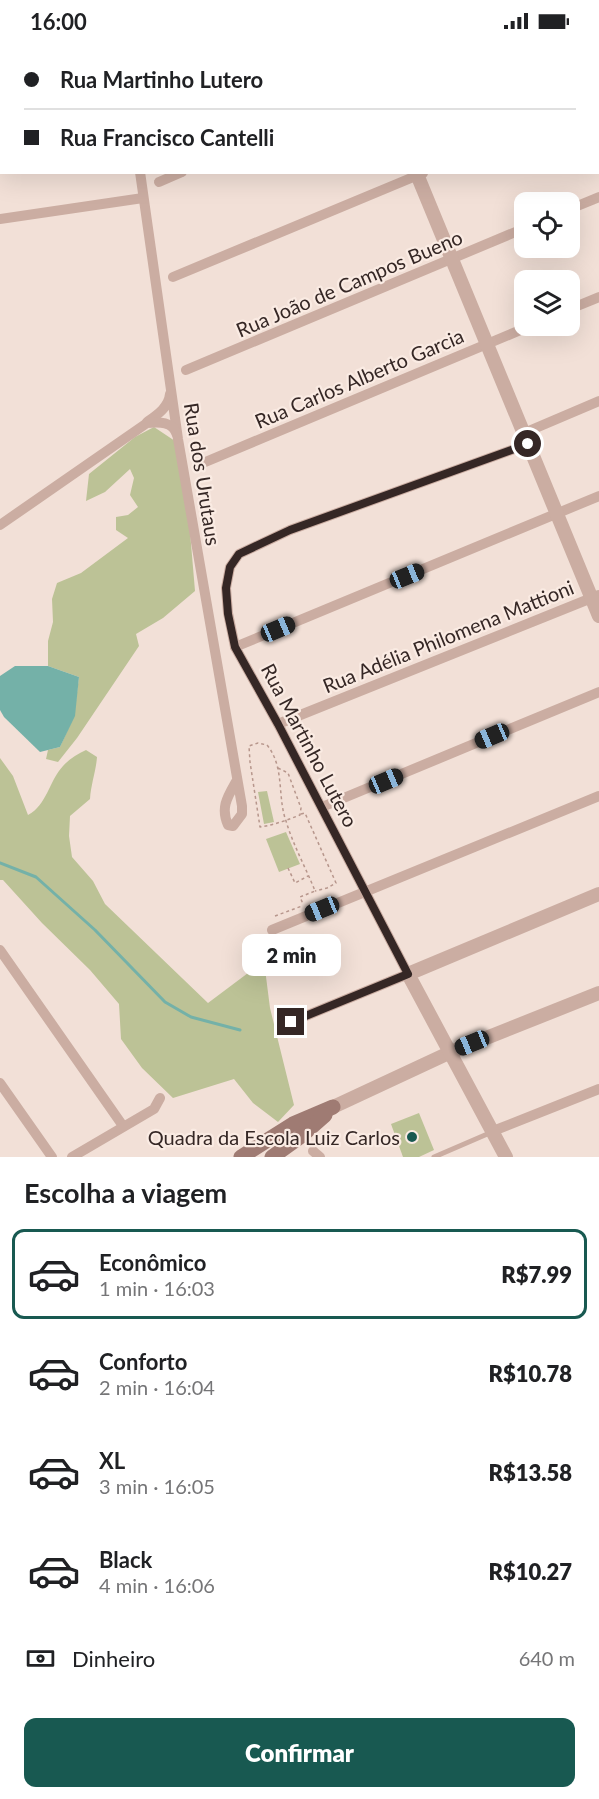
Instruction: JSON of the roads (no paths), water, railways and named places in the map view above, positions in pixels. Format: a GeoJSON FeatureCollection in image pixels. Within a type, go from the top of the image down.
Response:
{"type":"FeatureCollection","features":[{"type":"Feature","properties":{"kind":"main road"},"geometry":{"type":"LineString","coordinates":[[245,1156],[293,1124],[333,1107]]}},
{"type":"Feature","properties":{"kind":"main road"},"geometry":{"type":"LineString","coordinates":[[272,1157],[300,1137],[333,1107]]}},
{"type":"Feature","properties":{"kind":"street","name":"Rua dos Urutaus"},"geometry":{"type":"LineString","coordinates":[[140,174],[178,439],[237,780]]}},
{"type":"Feature","properties":{"kind":"street"},"geometry":{"type":"LineString","coordinates":[[159,182],[177,174]]}},
{"type":"Feature","properties":{"kind":"street"},"geometry":{"type":"LineString","coordinates":[[173,277],[417,174]]}},
{"type":"Feature","properties":{"kind":"street"},"geometry":{"type":"LineString","coordinates":[[419,174],[452,260],[557,514],[595,597],[599,616]]}},
{"type":"Feature","properties":{"kind":"street"},"geometry":{"type":"LineString","coordinates":[[580,205],[599,197]]}},
{"type":"Feature","properties":{"kind":"street"},"geometry":{"type":"LineString","coordinates":[[0,219],[143,198]]}},
{"type":"Feature","properties":{"kind":"street","name":"Rua João de Campos Bueno"},"geometry":{"type":"LineString","coordinates":[[186,370],[514,233]]}},
{"type":"Feature","properties":{"kind":"street"},"geometry":{"type":"LineString","coordinates":[[580,305],[599,297]]}},
{"type":"Feature","properties":{"kind":"street","name":"Rua Carlos Alberto Garcia"},"geometry":{"type":"LineString","coordinates":[[203,463],[514,333]]}},
{"type":"Feature","properties":{"kind":"street"},"geometry":{"type":"LineString","coordinates":[[0,525],[147,423],[164,408],[170,399],[171,384]]}},
{"type":"Feature","properties":{"kind":"street","name":"Rua Martinho Lutero"},"geometry":{"type":"LineString","coordinates":[[506,1157],[278,724],[235,647],[228,614],[226,588],[230,567],[239,554],[290,530],[526,439],[599,401]]}},
{"type":"Feature","properties":{"kind":"street"},"geometry":{"type":"LineString","coordinates":[[147,423],[169,424],[175,428],[178,439]]}},
{"type":"Feature","properties":{"kind":"street"},"geometry":{"type":"LineString","coordinates":[[235,647],[599,496]]}},
{"type":"Feature","properties":{"kind":"street","name":"Rua Adélia Philomena Mattioni"},"geometry":{"type":"LineString","coordinates":[[278,724],[595,597]]}},
{"type":"Feature","properties":{"kind":"street"},"geometry":{"type":"LineString","coordinates":[[322,807],[599,692]]}},
{"type":"Feature","properties":{"kind":"street"},"geometry":{"type":"LineString","coordinates":[[272,930],[599,796]]}},
{"type":"Feature","properties":{"kind":"street"},"geometry":{"type":"LineString","coordinates":[[291,1022],[599,894]]}},
{"type":"Feature","properties":{"kind":"street"},"geometry":{"type":"LineString","coordinates":[[0,950],[123,1126]]}},
{"type":"Feature","properties":{"kind":"street"},"geometry":{"type":"LineString","coordinates":[[333,1107],[451,1052],[599,993]]}},
{"type":"Feature","properties":{"kind":"street"},"geometry":{"type":"LineString","coordinates":[[0,1083],[51,1157]]}},
{"type":"Feature","properties":{"kind":"street"},"geometry":{"type":"LineString","coordinates":[[493,1131],[599,1089]]}},
{"type":"Feature","properties":{"kind":"street"},"geometry":{"type":"LineString","coordinates":[[72,1157],[154,1109],[160,1098]]}},
{"type":"Feature","properties":{"kind":"lane"},"geometry":{"type":"LineString","coordinates":[[434,1157],[493,1131]]}},
{"type":"Feature","properties":{"kind":"water"},"geometry":{"type":"Polygon","coordinates":[[[15,666],[48,666],[79,677],[75,716],[60,747],[40,752],[4,717],[0,710],[0,676],[15,666]]]}},
{"type":"Feature","properties":{"kind":"waterway"},"geometry":{"type":"LineString","coordinates":[[0,863],[36,877],[95,930],[165,1002],[191,1017],[240,1030]]}},
{"type":"Feature","properties":{"kind":"place","name":"Quadra da Escola Luiz Carlos"},"geometry":{"type":"Point","coordinates":[412,1137]}}]}
